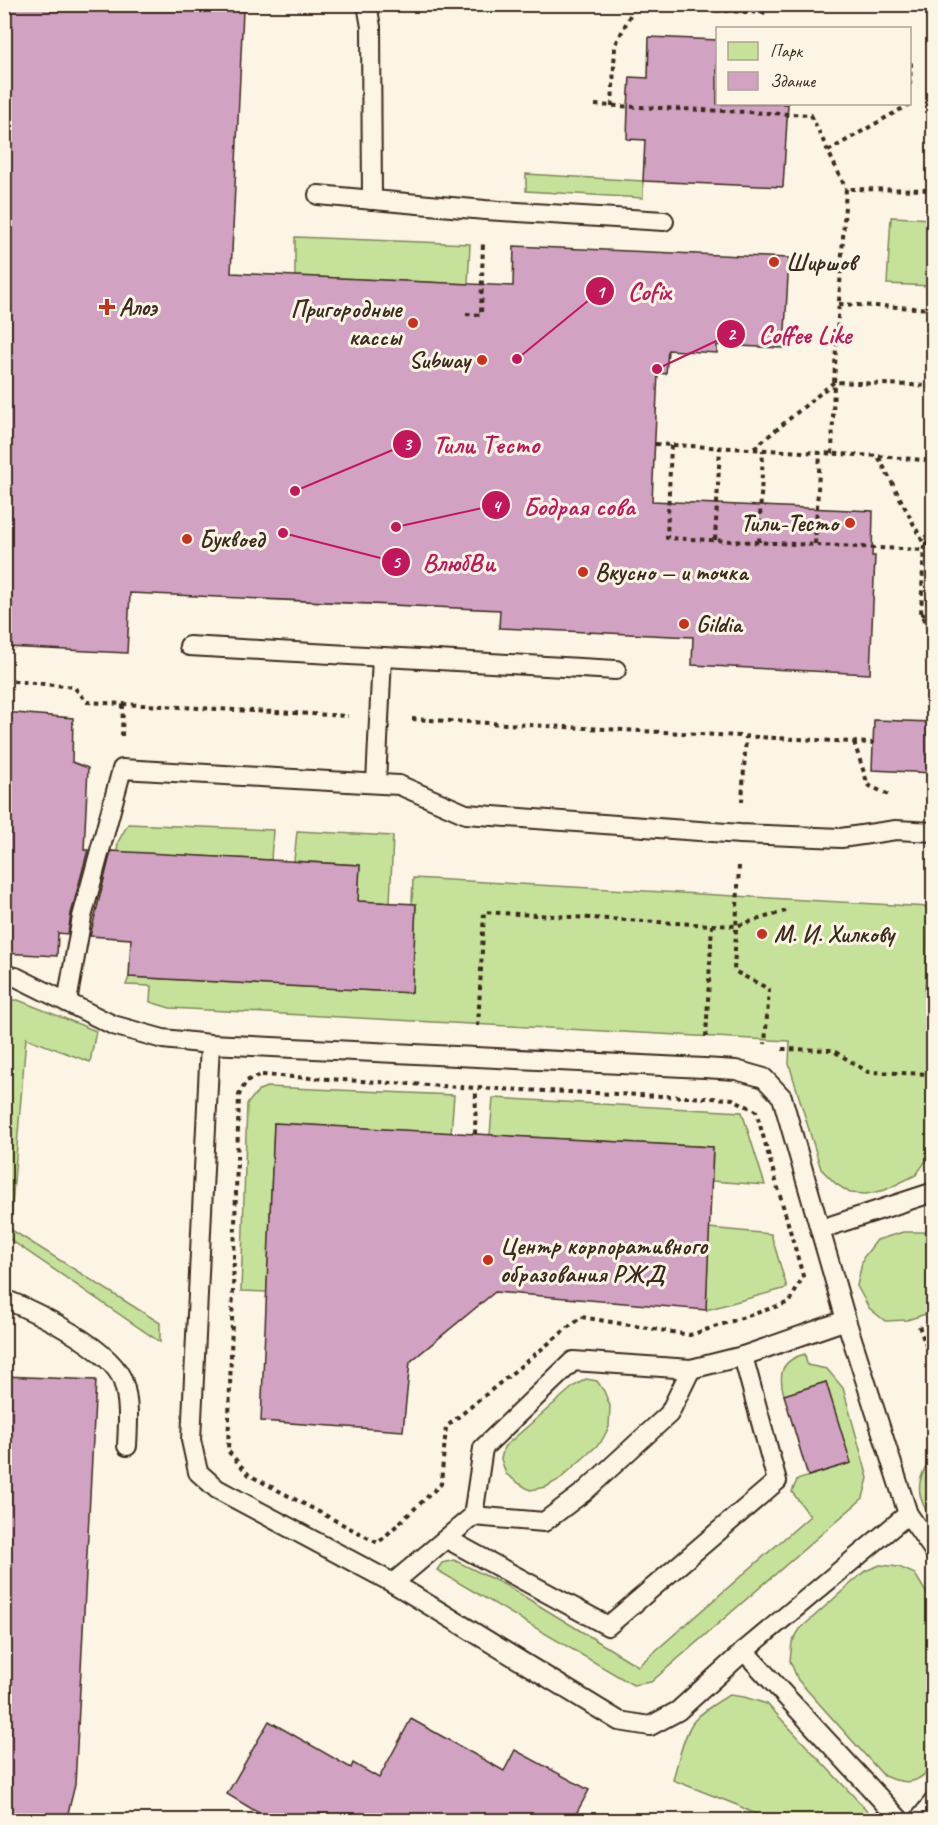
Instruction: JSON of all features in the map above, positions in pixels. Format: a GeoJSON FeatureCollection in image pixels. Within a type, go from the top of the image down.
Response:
{"type":"FeatureCollection","features":[{"type":"Feature","properties":{"kind":"lane"},"geometry":{"type":"LineString","coordinates":[[366,4],[371,27],[372,200]]}},
{"type":"Feature","properties":{"kind":"lane"},"geometry":{"type":"LineString","coordinates":[[318,195],[485,210],[664,221]]}},
{"type":"Feature","properties":{"kind":"lane"},"geometry":{"type":"LineString","coordinates":[[189,646],[616,670]]}},
{"type":"Feature","properties":{"kind":"lane"},"geometry":{"type":"LineString","coordinates":[[376,783],[382,657]]}},
{"type":"Feature","properties":{"kind":"lane"},"geometry":{"type":"LineString","coordinates":[[67,1002],[82,917],[122,769],[399,785],[466,814],[740,834],[841,838],[896,830],[933,832]]}},
{"type":"Feature","properties":{"kind":"lane"},"geometry":{"type":"LineString","coordinates":[[4,975],[16,977],[113,1025],[163,1039],[210,1044],[693,1067],[736,1070],[764,1078],[782,1097],[846,1320],[908,1514],[933,1551]]}},
{"type":"Feature","properties":{"kind":"lane"},"geometry":{"type":"LineString","coordinates":[[210,1044],[191,1440],[198,1472],[217,1489],[393,1583],[619,1721],[650,1726],[678,1711],[744,1651],[908,1514]]}},
{"type":"Feature","properties":{"kind":"lane"},"geometry":{"type":"LineString","coordinates":[[820,1229],[933,1192]]}},
{"type":"Feature","properties":{"kind":"lane"},"geometry":{"type":"LineString","coordinates":[[4,1299],[57,1324],[106,1356],[123,1380],[128,1412],[127,1446]]}},
{"type":"Feature","properties":{"kind":"lane"},"geometry":{"type":"LineString","coordinates":[[393,1583],[472,1516],[483,1448],[573,1361],[691,1369],[743,1356],[846,1320]]}},
{"type":"Feature","properties":{"kind":"lane"},"geometry":{"type":"LineString","coordinates":[[447,1539],[608,1626],[777,1481],[743,1356]]}},
{"type":"Feature","properties":{"kind":"lane"},"geometry":{"type":"LineString","coordinates":[[472,1516],[544,1522],[584,1492],[669,1414],[691,1369]]}},
{"type":"Feature","properties":{"kind":"lane"},"geometry":{"type":"LineString","coordinates":[[744,1651],[900,1821]]}},
{"type":"Feature","properties":{"kind":"lane"},"geometry":{"type":"LineString","coordinates":[[919,1821],[933,1802]]}},
{"type":"Feature","properties":{"kind":"path"},"geometry":{"type":"LineString","coordinates":[[264,4],[269,5]]}},
{"type":"Feature","properties":{"kind":"path"},"geometry":{"type":"LineString","coordinates":[[612,106],[615,45],[635,5],[768,13]]}},
{"type":"Feature","properties":{"kind":"path"},"geometry":{"type":"LineString","coordinates":[[595,105],[811,115],[846,189],[834,382],[832,454]]}},
{"type":"Feature","properties":{"kind":"path"},"geometry":{"type":"LineString","coordinates":[[828,151],[908,105]]}},
{"type":"Feature","properties":{"kind":"path"},"geometry":{"type":"LineString","coordinates":[[846,189],[933,190]]}},
{"type":"Feature","properties":{"kind":"path"},"geometry":{"type":"LineString","coordinates":[[466,314],[481,315],[485,210]]}},
{"type":"Feature","properties":{"kind":"path"},"geometry":{"type":"LineString","coordinates":[[839,304],[933,309]]}},
{"type":"Feature","properties":{"kind":"path"},"geometry":{"type":"LineString","coordinates":[[753,449],[834,382],[933,386]]}},
{"type":"Feature","properties":{"kind":"path"},"geometry":{"type":"LineString","coordinates":[[655,444],[933,461]]}},
{"type":"Feature","properties":{"kind":"path"},"geometry":{"type":"LineString","coordinates":[[671,445],[667,538],[924,550]]}},
{"type":"Feature","properties":{"kind":"path"},"geometry":{"type":"LineString","coordinates":[[715,540],[720,447]]}},
{"type":"Feature","properties":{"kind":"path"},"geometry":{"type":"LineString","coordinates":[[759,542],[763,450]]}},
{"type":"Feature","properties":{"kind":"path"},"geometry":{"type":"LineString","coordinates":[[815,544],[820,453]]}},
{"type":"Feature","properties":{"kind":"path"},"geometry":{"type":"LineString","coordinates":[[879,456],[924,544],[921,614],[933,640]]}},
{"type":"Feature","properties":{"kind":"path"},"geometry":{"type":"LineString","coordinates":[[924,544],[933,544]]}},
{"type":"Feature","properties":{"kind":"path"},"geometry":{"type":"LineString","coordinates":[[921,614],[933,615]]}},
{"type":"Feature","properties":{"kind":"path"},"geometry":{"type":"LineString","coordinates":[[4,681],[74,687],[87,702],[873,743]]}},
{"type":"Feature","properties":{"kind":"path"},"geometry":{"type":"LineString","coordinates":[[854,742],[868,785],[894,798]]}},
{"type":"Feature","properties":{"kind":"path"},"geometry":{"type":"LineString","coordinates":[[737,896],[734,971],[769,989],[765,1048]]}},
{"type":"Feature","properties":{"kind":"path"},"geometry":{"type":"LineString","coordinates":[[478,1032],[484,912],[736,926],[789,910]]}},
{"type":"Feature","properties":{"kind":"path"},"geometry":{"type":"LineString","coordinates":[[706,1045],[712,925]]}},
{"type":"Feature","properties":{"kind":"path"},"geometry":{"type":"LineString","coordinates":[[262,1075],[476,1088],[733,1099],[756,1111],[803,1276],[790,1302],[690,1335],[581,1317],[446,1427],[441,1484],[378,1543],[249,1475],[228,1451],[239,1095],[246,1081],[262,1075]]}},
{"type":"Feature","properties":{"kind":"path"},"geometry":{"type":"LineString","coordinates":[[475,1134],[477,1082]]}},
{"type":"Feature","properties":{"kind":"path"},"geometry":{"type":"LineString","coordinates":[[919,1326],[933,1368]]}},
{"type":"Feature","properties":{"kind":"green space"},"geometry":{"type":"Polygon","coordinates":[[[526,174],[643,181],[643,198],[526,191],[526,174]]]}},
{"type":"Feature","properties":{"kind":"green space"},"geometry":{"type":"Polygon","coordinates":[[[891,217],[933,219],[933,286],[887,284],[891,217]]]}},
{"type":"Feature","properties":{"kind":"green space"},"geometry":{"type":"Polygon","coordinates":[[[295,237],[470,244],[468,284],[295,276],[295,237]]]}},
{"type":"Feature","properties":{"kind":"green space"},"geometry":{"type":"Polygon","coordinates":[[[128,824],[273,830],[271,860],[117,852],[118,842],[128,824]]]}},
{"type":"Feature","properties":{"kind":"green space"},"geometry":{"type":"Polygon","coordinates":[[[297,831],[393,836],[390,903],[358,901],[360,865],[294,861],[297,831]]]}},
{"type":"Feature","properties":{"kind":"green space"},"geometry":{"type":"Polygon","coordinates":[[[930,866],[933,866],[933,901],[929,901],[930,866]]]}},
{"type":"Feature","properties":{"kind":"green space"},"geometry":{"type":"Polygon","coordinates":[[[413,878],[929,907],[925,996],[933,997],[933,1151],[916,1175],[885,1190],[866,1194],[850,1193],[836,1184],[821,1169],[789,1064],[790,1041],[170,1008],[150,1002],[151,986],[126,985],[129,977],[412,993],[416,905],[412,904],[413,878]]]}},
{"type":"Feature","properties":{"kind":"green space"},"geometry":{"type":"Polygon","coordinates":[[[5,1000],[18,1000],[96,1031],[90,1062],[26,1038],[10,1229],[160,1323],[160,1342],[5,1236],[5,1000]]]}},
{"type":"Feature","properties":{"kind":"green space"},"geometry":{"type":"Polygon","coordinates":[[[267,1087],[454,1095],[451,1133],[274,1123],[267,1292],[241,1291],[247,1104],[259,1090],[267,1087]]]}},
{"type":"Feature","properties":{"kind":"green space"},"geometry":{"type":"Polygon","coordinates":[[[493,1098],[742,1112],[765,1185],[712,1181],[713,1147],[490,1135],[493,1098]]]}},
{"type":"Feature","properties":{"kind":"green space"},"geometry":{"type":"Polygon","coordinates":[[[709,1228],[771,1234],[787,1288],[706,1310],[709,1228]]]}},
{"type":"Feature","properties":{"kind":"green space"},"geometry":{"type":"Polygon","coordinates":[[[903,1232],[924,1232],[933,1235],[933,1335],[926,1314],[907,1320],[885,1321],[869,1308],[857,1286],[863,1258],[877,1240],[903,1232]]]}},
{"type":"Feature","properties":{"kind":"green space"},"geometry":{"type":"Polygon","coordinates":[[[805,1354],[807,1365],[827,1369],[843,1388],[868,1478],[863,1498],[651,1682],[633,1685],[437,1570],[442,1563],[454,1560],[507,1586],[638,1666],[810,1516],[792,1492],[797,1480],[850,1463],[826,1382],[784,1395],[781,1380],[783,1368],[791,1360],[805,1354]]]}},
{"type":"Feature","properties":{"kind":"green space"},"geometry":{"type":"Polygon","coordinates":[[[586,1379],[597,1381],[604,1391],[610,1406],[609,1427],[601,1442],[560,1479],[546,1487],[530,1490],[506,1474],[501,1459],[504,1447],[574,1386],[586,1379]]]}},
{"type":"Feature","properties":{"kind":"green space"},"geometry":{"type":"Polygon","coordinates":[[[933,1456],[933,1522],[923,1505],[920,1481],[933,1456]]]}},
{"type":"Feature","properties":{"kind":"green space"},"geometry":{"type":"Polygon","coordinates":[[[880,1565],[899,1567],[915,1574],[933,1604],[933,1764],[923,1776],[905,1782],[884,1776],[798,1680],[790,1661],[792,1642],[800,1629],[865,1571],[880,1565]]]}},
{"type":"Feature","properties":{"kind":"green space"},"geometry":{"type":"Polygon","coordinates":[[[729,1695],[767,1704],[876,1820],[768,1820],[673,1780],[690,1726],[702,1713],[729,1695]]]}},
{"type":"Feature","properties":{"kind":"building"},"geometry":{"type":"Polygon","coordinates":[[[4,4],[230,4],[230,9],[243,10],[231,273],[513,286],[514,246],[789,258],[784,348],[717,345],[717,353],[668,350],[666,374],[658,373],[652,501],[873,511],[872,556],[875,556],[870,674],[692,665],[693,637],[499,628],[500,610],[130,593],[127,653],[7,647],[9,601],[4,601],[4,4]]]}},
{"type":"Feature","properties":{"kind":"building"},"geometry":{"type":"Polygon","coordinates":[[[649,37],[716,40],[716,105],[788,105],[783,187],[643,181],[645,140],[627,139],[628,107],[630,77],[648,78],[649,37]]]}},
{"type":"Feature","properties":{"kind":"building"},"geometry":{"type":"Polygon","coordinates":[[[4,712],[73,718],[72,762],[88,768],[84,850],[88,850],[68,934],[58,933],[57,956],[4,953],[4,712]]]}},
{"type":"Feature","properties":{"kind":"building"},"geometry":{"type":"Polygon","coordinates":[[[874,720],[933,722],[933,773],[872,770],[874,720]]]}},
{"type":"Feature","properties":{"kind":"building"},"geometry":{"type":"Polygon","coordinates":[[[111,851],[360,865],[358,901],[416,904],[412,993],[129,977],[131,939],[90,936],[111,851]]]}},
{"type":"Feature","properties":{"kind":"building","name":"Центр корпоративного образования РЖД"},"geometry":{"type":"Polygon","coordinates":[[[274,1123],[713,1147],[706,1310],[495,1292],[410,1362],[403,1431],[261,1421],[274,1123]]]}},
{"type":"Feature","properties":{"kind":"building"},"geometry":{"type":"Polygon","coordinates":[[[4,1376],[96,1380],[75,1785],[66,1821],[4,1821],[4,1376]]]}},
{"type":"Feature","properties":{"kind":"building"},"geometry":{"type":"Polygon","coordinates":[[[826,1382],[851,1463],[808,1476],[784,1395],[826,1382]]]}},
{"type":"Feature","properties":{"kind":"building"},"geometry":{"type":"Polygon","coordinates":[[[411,1719],[504,1771],[515,1750],[589,1790],[572,1821],[272,1821],[227,1794],[269,1721],[351,1768],[353,1763],[379,1778],[411,1719]]]}},
{"type":"Feature","properties":{"kind":"place","name":"Ширшов"},"geometry":{"type":"Point","coordinates":[774,262]}},
{"type":"Feature","properties":{"kind":"place","name":"Алоэ"},"geometry":{"type":"Point","coordinates":[107,307]}},
{"type":"Feature","properties":{"kind":"place","name":"Пригородные кассы"},"geometry":{"type":"Point","coordinates":[413,323]}},
{"type":"Feature","properties":{"kind":"place","name":"Cofix"},"geometry":{"type":"Point","coordinates":[517,359]}},
{"type":"Feature","properties":{"kind":"place","name":"Subway"},"geometry":{"type":"Point","coordinates":[482,360]}},
{"type":"Feature","properties":{"kind":"place","name":"Coffee Like"},"geometry":{"type":"Point","coordinates":[657,369]}},
{"type":"Feature","properties":{"kind":"place","name":"Тили Тесто"},"geometry":{"type":"Point","coordinates":[295,491]}},
{"type":"Feature","properties":{"kind":"place","name":"Тили-Тесто"},"geometry":{"type":"Point","coordinates":[850,523]}},
{"type":"Feature","properties":{"kind":"place","name":"Бодрая сова"},"geometry":{"type":"Point","coordinates":[396,527]}},
{"type":"Feature","properties":{"kind":"place","name":"ВлюбВи"},"geometry":{"type":"Point","coordinates":[283,533]}},
{"type":"Feature","properties":{"kind":"place","name":"Буквоед"},"geometry":{"type":"Point","coordinates":[187,539]}},
{"type":"Feature","properties":{"kind":"place","name":"Вкусно — и точка"},"geometry":{"type":"Point","coordinates":[583,572]}},
{"type":"Feature","properties":{"kind":"place","name":"Gildia"},"geometry":{"type":"Point","coordinates":[684,624]}},
{"type":"Feature","properties":{"kind":"place","name":"М. И. Хилкову"},"geometry":{"type":"Point","coordinates":[762,934]}},
{"type":"Feature","properties":{"kind":"place","name":"Центр корпоративного образования РЖД"},"geometry":{"type":"Point","coordinates":[488,1260]}}]}
